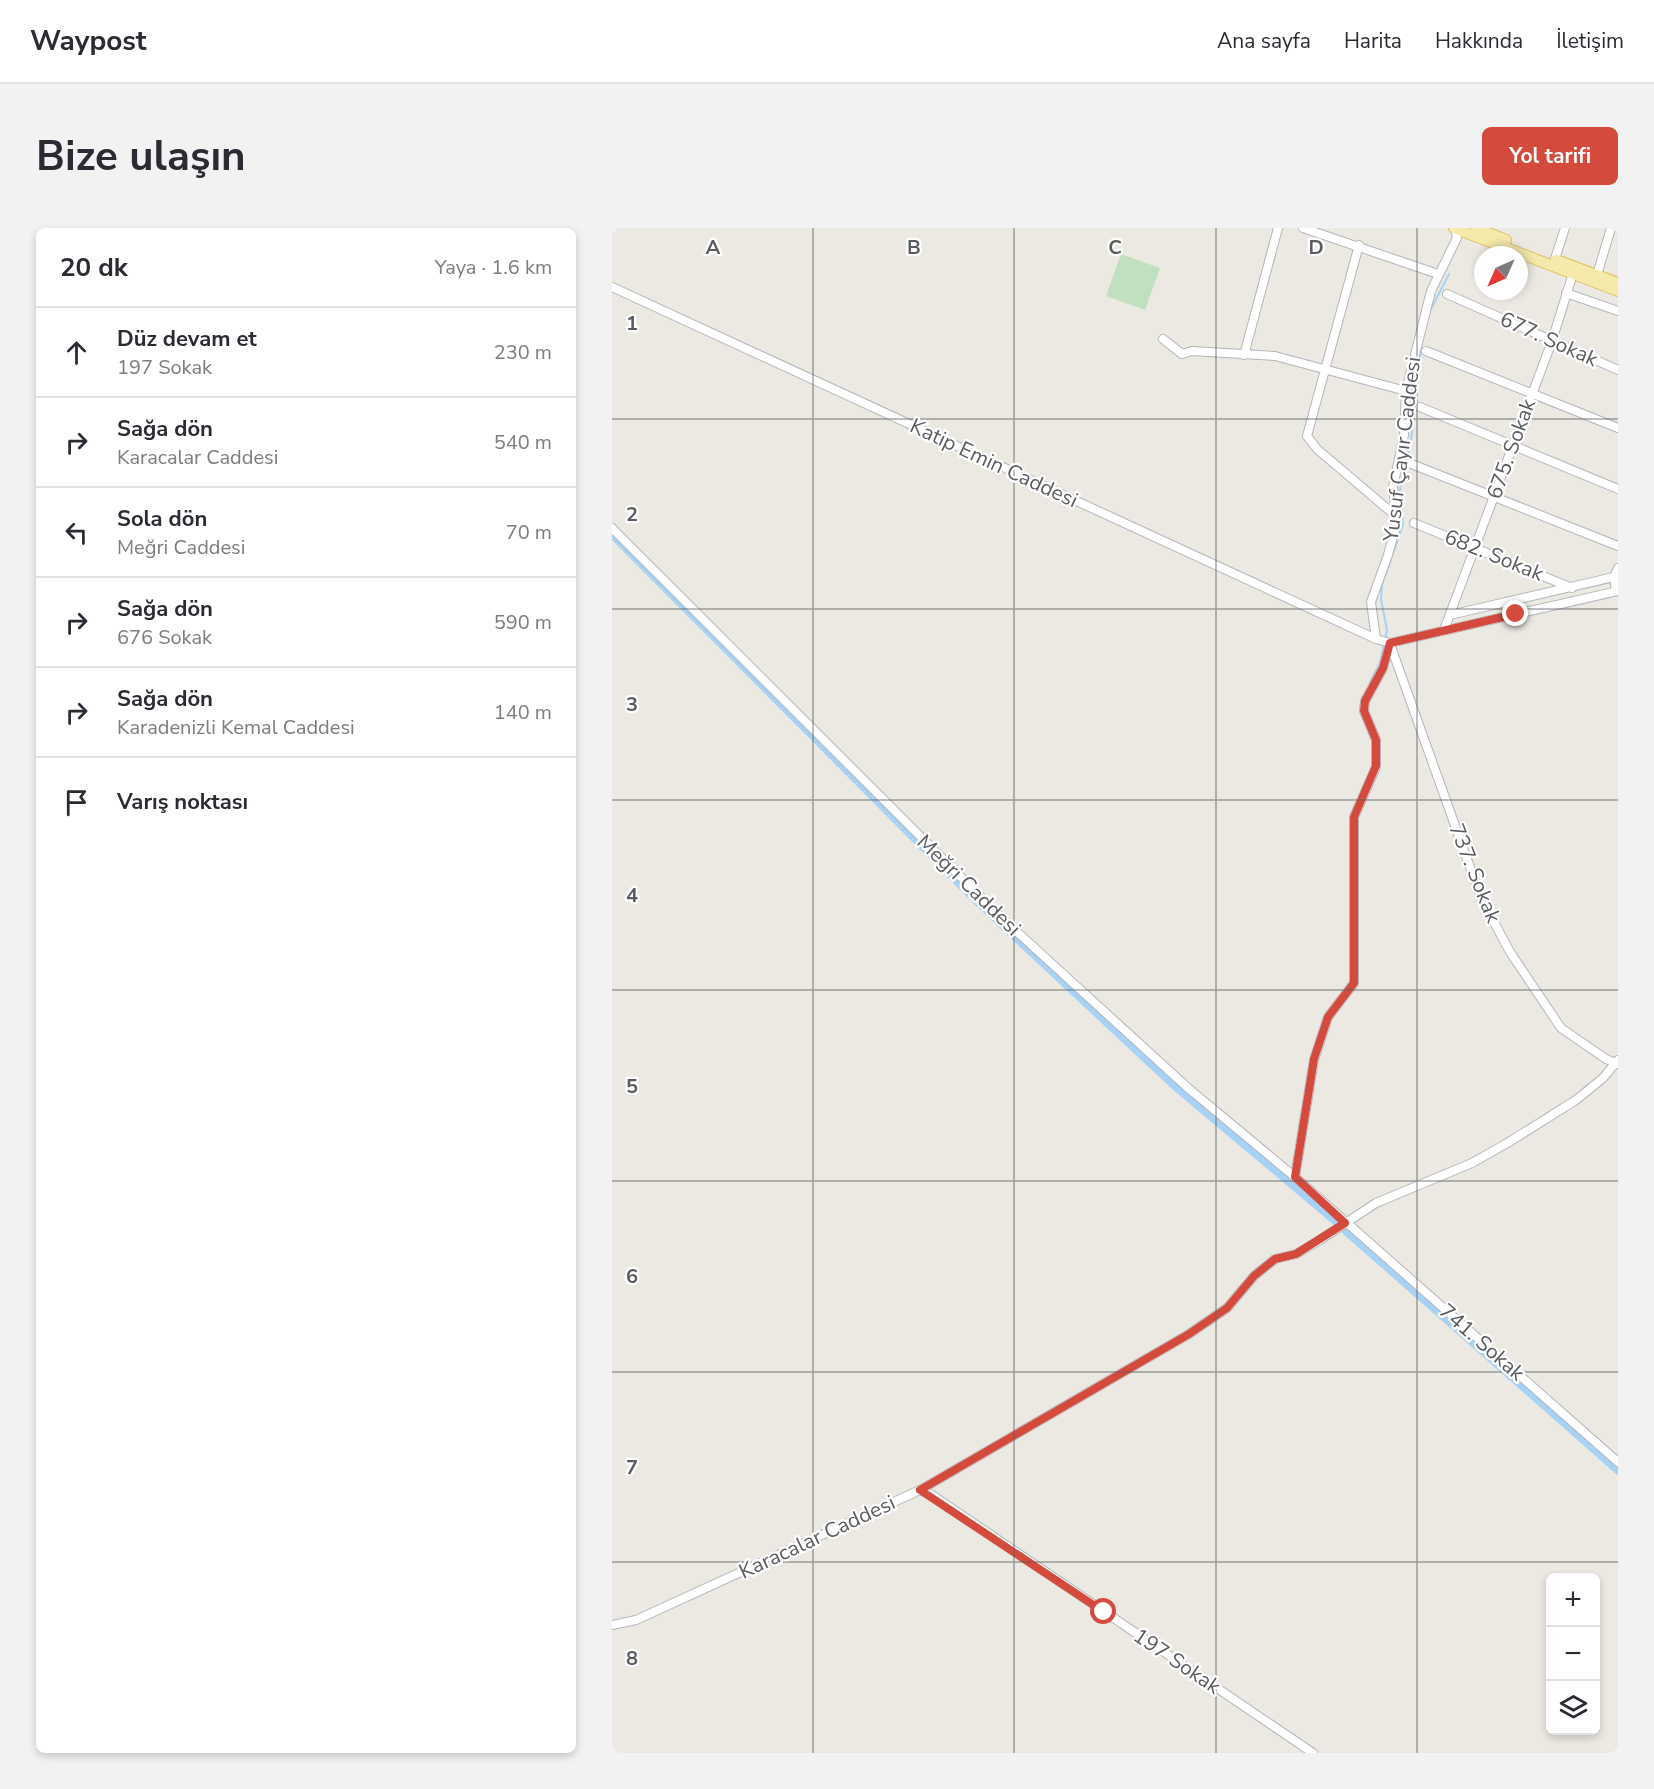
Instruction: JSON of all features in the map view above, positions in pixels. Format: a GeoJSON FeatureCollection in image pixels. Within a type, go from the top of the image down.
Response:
{"type":"FeatureCollection","features":[{"type":"Feature","properties":{"kind":"main road"},"geometry":{"type":"LineString","coordinates":[[1455,228],[1574,270],[1618,291]]}},
{"type":"Feature","properties":{"kind":"main road"},"geometry":{"type":"LineString","coordinates":[[1476,228],[1554,263]]}},
{"type":"Feature","properties":{"kind":"main road"},"geometry":{"type":"LineString","coordinates":[[1574,270],[1618,283]]}},
{"type":"Feature","properties":{"kind":"street"},"geometry":{"type":"LineString","coordinates":[[1244,355],[1278,228]]}},
{"type":"Feature","properties":{"kind":"street"},"geometry":{"type":"LineString","coordinates":[[1303,228],[1359,245],[1438,274]]}},
{"type":"Feature","properties":{"kind":"street","name":"Yusuf Çayır Caddesi"},"geometry":{"type":"LineString","coordinates":[[1384,641],[1371,602],[1388,555],[1397,517],[1393,487],[1404,435],[1406,391],[1423,318],[1438,274],[1457,238],[1455,228]]}},
{"type":"Feature","properties":{"kind":"street"},"geometry":{"type":"LineString","coordinates":[[1554,263],[1565,228]]}},
{"type":"Feature","properties":{"kind":"street"},"geometry":{"type":"LineString","coordinates":[[1597,275],[1611,228]]}},
{"type":"Feature","properties":{"kind":"street"},"geometry":{"type":"LineString","coordinates":[[1359,245],[1307,436],[1317,449],[1397,517]]}},
{"type":"Feature","properties":{"kind":"street","name":"675. Sokak"},"geometry":{"type":"LineString","coordinates":[[1444,630],[1552,341],[1574,270]]}},
{"type":"Feature","properties":{"kind":"street","name":"Katip Emin Caddesi"},"geometry":{"type":"LineString","coordinates":[[612,287],[1384,641]]}},
{"type":"Feature","properties":{"kind":"street"},"geometry":{"type":"LineString","coordinates":[[1566,293],[1618,311]]}},
{"type":"Feature","properties":{"kind":"street","name":"677. Sokak"},"geometry":{"type":"LineString","coordinates":[[1447,294],[1618,370]]}},
{"type":"Feature","properties":{"kind":"street"},"geometry":{"type":"LineString","coordinates":[[1163,339],[1182,354],[1192,351],[1275,356],[1406,391]]}},
{"type":"Feature","properties":{"kind":"street"},"geometry":{"type":"LineString","coordinates":[[1426,351],[1618,428]]}},
{"type":"Feature","properties":{"kind":"street"},"geometry":{"type":"LineString","coordinates":[[1420,407],[1618,489]]}},
{"type":"Feature","properties":{"kind":"street"},"geometry":{"type":"LineString","coordinates":[[1409,463],[1618,546]]}},
{"type":"Feature","properties":{"kind":"street","name":"682. Sokak"},"geometry":{"type":"LineString","coordinates":[[1414,523],[1573,588]]}},
{"type":"Feature","properties":{"kind":"street","name":"Meğri Caddesi"},"geometry":{"type":"LineString","coordinates":[[612,528],[1005,920],[1188,1088],[1295,1177],[1345,1223]]}},
{"type":"Feature","properties":{"kind":"street"},"geometry":{"type":"LineString","coordinates":[[1295,1177],[1314,1059],[1328,1017],[1354,983],[1354,817],[1376,766],[1376,740],[1364,711],[1365,701],[1383,668],[1384,641],[1444,630],[1617,591],[1618,568]]}},
{"type":"Feature","properties":{"kind":"street"},"geometry":{"type":"LineString","coordinates":[[1450,615],[1616,577]]}},
{"type":"Feature","properties":{"kind":"street","name":"737. Sokak"},"geometry":{"type":"LineString","coordinates":[[1384,641],[1481,898],[1510,952],[1561,1028],[1606,1059],[1617,1062]]}},
{"type":"Feature","properties":{"kind":"street","name":"Karacalar Caddesi"},"geometry":{"type":"LineString","coordinates":[[612,1624],[636,1620],[920,1490],[1189,1334],[1227,1308],[1254,1276],[1275,1259],[1296,1254],[1376,1203],[1472,1163],[1509,1142],[1576,1100],[1603,1078],[1617,1062]]}},
{"type":"Feature","properties":{"kind":"street","name":"741. Sokak"},"geometry":{"type":"LineString","coordinates":[[1345,1223],[1618,1462]]}},
{"type":"Feature","properties":{"kind":"street","name":"197 Sokak"},"geometry":{"type":"LineString","coordinates":[[920,1490],[932,1495],[1313,1753]]}},
{"type":"Feature","properties":{"kind":"green space"},"geometry":{"type":"Polygon","coordinates":[[[1121,254],[1160,268],[1145,310],[1106,296],[1121,254]]]}},
{"type":"Feature","properties":{"kind":"waterway"},"geometry":{"type":"LineString","coordinates":[[1431,309],[1449,274]]}},
{"type":"Feature","properties":{"kind":"waterway"},"geometry":{"type":"LineString","coordinates":[[1370,682],[1380,663],[1387,630],[1381,599],[1382,584],[1403,525],[1400,488],[1411,440],[1421,349]]}},
{"type":"Feature","properties":{"kind":"waterway"},"geometry":{"type":"LineString","coordinates":[[612,535],[977,902],[1174,1086],[1337,1223]]}},
{"type":"Feature","properties":{"kind":"waterway"},"geometry":{"type":"LineString","coordinates":[[1344,1230],[1618,1471]]}},
{"type":"Feature","properties":{"kind":"route"},"geometry":{"type":"LineString","coordinates":[[1104,1612],[932,1495],[920,1490],[1189,1334],[1227,1308],[1254,1276],[1275,1259],[1296,1254],[1345,1223],[1295,1177],[1314,1059],[1328,1017],[1354,983],[1354,817],[1376,766],[1376,740],[1364,711],[1365,701],[1383,668],[1390,643],[1516,614]]}}]}
